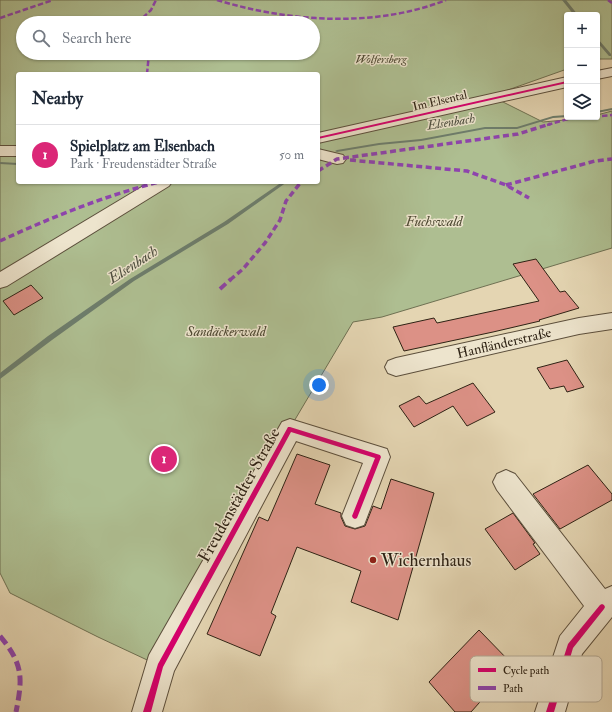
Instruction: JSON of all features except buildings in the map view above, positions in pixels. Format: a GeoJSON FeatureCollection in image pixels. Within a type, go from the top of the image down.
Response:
{"type":"FeatureCollection","features":[{"type":"Feature","properties":{"kind":"street"},"geometry":{"type":"LineString","coordinates":[[600,74],[612,72]]}},
{"type":"Feature","properties":{"kind":"street","name":"Im Elsental"},"geometry":{"type":"LineString","coordinates":[[320,138],[564,83]]}},
{"type":"Feature","properties":{"kind":"street"},"geometry":{"type":"LineString","coordinates":[[0,151],[16,151]]}},
{"type":"Feature","properties":{"kind":"street"},"geometry":{"type":"LineString","coordinates":[[320,155],[337,159]]}},
{"type":"Feature","properties":{"kind":"street"},"geometry":{"type":"LineString","coordinates":[[0,281],[160,184]]}},
{"type":"Feature","properties":{"kind":"street","name":"Hanfländerstraße"},"geometry":{"type":"LineString","coordinates":[[396,367],[579,326],[612,321]]}},
{"type":"Feature","properties":{"kind":"street","name":"Freudenstädter Straße"},"geometry":{"type":"LineString","coordinates":[[147,712],[160,666],[290,428],[378,457],[355,516]]}},
{"type":"Feature","properties":{"kind":"street"},"geometry":{"type":"LineString","coordinates":[[506,482],[607,604],[570,646],[567,656]]}},
{"type":"Feature","properties":{"kind":"street"},"geometry":{"type":"LineString","coordinates":[[550,712],[553,702]]}},
{"type":"Feature","properties":{"kind":"green space"},"geometry":{"type":"Polygon","coordinates":[[[0,0],[612,0],[612,59],[600,59],[600,12],[564,12],[564,70],[491,96],[543,122],[565,120],[600,120],[600,114],[612,111],[612,248],[382,317],[353,322],[290,428],[160,666],[10,593],[0,573],[0,0]]]}},
{"type":"Feature","properties":{"kind":"waterway"},"geometry":{"type":"LineString","coordinates":[[564,0],[574,12]]}},
{"type":"Feature","properties":{"kind":"waterway"},"geometry":{"type":"LineString","coordinates":[[600,43],[610,55]]}},
{"type":"Feature","properties":{"kind":"waterway","name":"Elsenbach"},"geometry":{"type":"LineString","coordinates":[[600,111],[612,109]]}},
{"type":"Feature","properties":{"kind":"waterway","name":"Elsenbach"},"geometry":{"type":"LineString","coordinates":[[337,151],[379,144],[421,140],[485,128],[517,128],[553,117],[564,116]]}},
{"type":"Feature","properties":{"kind":"waterway"},"geometry":{"type":"LineString","coordinates":[[0,163],[16,164]]}},
{"type":"Feature","properties":{"kind":"waterway","name":"Elsenbach"},"geometry":{"type":"LineString","coordinates":[[0,376],[50,338],[132,280],[226,223],[282,184]]}},
{"type":"Feature","properties":{"kind":"marked path"},"geometry":{"type":"LineString","coordinates":[[0,18],[53,0]]}},
{"type":"Feature","properties":{"kind":"marked path"},"geometry":{"type":"LineString","coordinates":[[145,16],[151,10],[156,0]]}},
{"type":"Feature","properties":{"kind":"marked path"},"geometry":{"type":"LineString","coordinates":[[217,0],[240,7],[300,16]]}},
{"type":"Feature","properties":{"kind":"marked path"},"geometry":{"type":"LineString","coordinates":[[320,17],[366,17],[397,14],[424,9],[446,0]]}},
{"type":"Feature","properties":{"kind":"marked path"},"geometry":{"type":"LineString","coordinates":[[608,0],[612,3]]}},
{"type":"Feature","properties":{"kind":"marked path"},"geometry":{"type":"LineString","coordinates":[[147,72],[148,60]]}},
{"type":"Feature","properties":{"kind":"marked path"},"geometry":{"type":"LineString","coordinates":[[320,170],[337,159],[518,134],[568,119],[612,115]]}},
{"type":"Feature","properties":{"kind":"marked path"},"geometry":{"type":"LineString","coordinates":[[506,185],[595,161],[612,159]]}},
{"type":"Feature","properties":{"kind":"marked path"},"geometry":{"type":"LineString","coordinates":[[350,160],[467,171],[506,185],[529,198]]}},
{"type":"Feature","properties":{"kind":"marked path"},"geometry":{"type":"LineString","coordinates":[[0,241],[55,216],[127,190],[151,184]]}},
{"type":"Feature","properties":{"kind":"marked path"},"geometry":{"type":"LineString","coordinates":[[220,289],[243,269],[265,243],[280,220],[286,201],[299,184]]}},
{"type":"Feature","properties":{"kind":"marked path"},"geometry":{"type":"LineString","coordinates":[[0,636],[15,655],[21,671],[21,689],[16,712]]}},
{"type":"Feature","properties":{"kind":"cycle path"},"geometry":{"type":"LineString","coordinates":[[320,138],[564,83]]}},
{"type":"Feature","properties":{"kind":"cycle path"},"geometry":{"type":"LineString","coordinates":[[147,712],[160,666],[290,429],[378,457],[355,516]]}},
{"type":"Feature","properties":{"kind":"cycle path"},"geometry":{"type":"LineString","coordinates":[[567,656],[570,646],[602,607]]}},
{"type":"Feature","properties":{"kind":"cycle path"},"geometry":{"type":"LineString","coordinates":[[550,712],[553,702]]}},
{"type":"Feature","properties":{"kind":"place","name":"Spielplatz am Elsenbach"},"geometry":{"type":"Point","coordinates":[164,459]}},
{"type":"Feature","properties":{"kind":"place","name":"Wichernhaus"},"geometry":{"type":"Point","coordinates":[373,560]}},
{"type":"Feature","properties":{"kind":"park label","name":"Wolfersberg"},"geometry":{"type":"Point","coordinates":[381,59]}},
{"type":"Feature","properties":{"kind":"park label","name":"Fuchswald"},"geometry":{"type":"Point","coordinates":[434,221]}},
{"type":"Feature","properties":{"kind":"park label","name":"Sandäckerwald"},"geometry":{"type":"Point","coordinates":[226,331]}}]}
